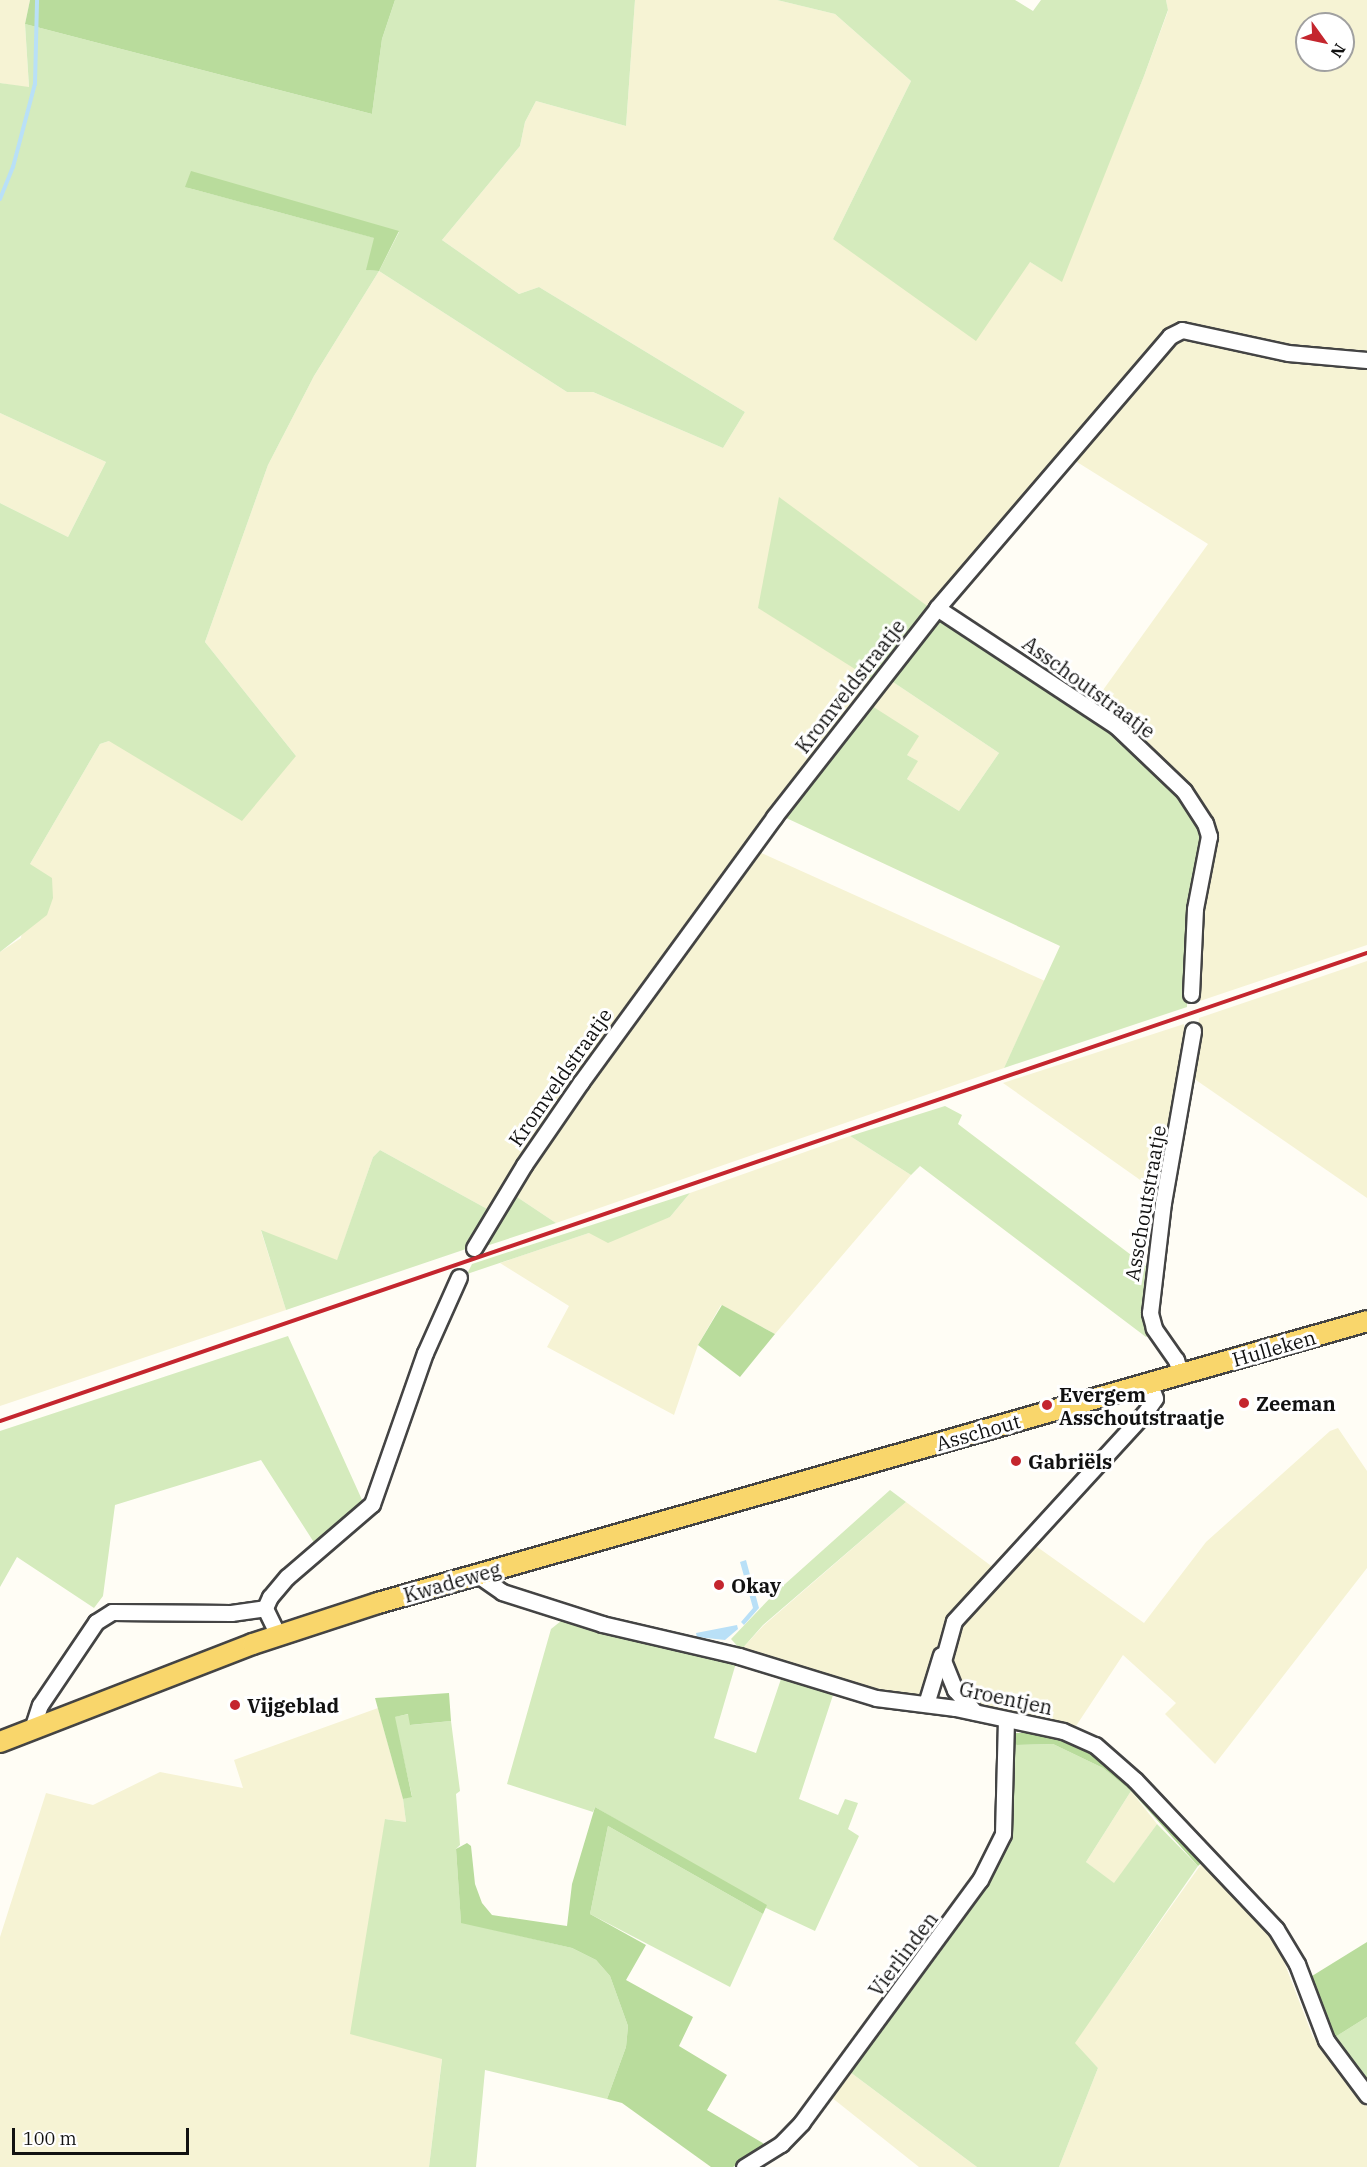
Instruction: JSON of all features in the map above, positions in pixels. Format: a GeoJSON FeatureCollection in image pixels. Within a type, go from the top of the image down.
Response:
{"type":"FeatureCollection","features":[{"type":"Feature","properties":{"kind":"main road","name":"Hulleken"},"geometry":{"type":"LineString","coordinates":[[1181,1376],[1367,1321]]}},
{"type":"Feature","properties":{"kind":"main road","name":"Asschout"},"geometry":{"type":"LineString","coordinates":[[880,1461],[1181,1376]]}},
{"type":"Feature","properties":{"kind":"main road","name":"Kwadeweg"},"geometry":{"type":"LineString","coordinates":[[0,1742],[278,1635],[478,1575],[880,1461]]}},
{"type":"Feature","properties":{"kind":"street","name":"Kromveldstraatje"},"geometry":{"type":"LineString","coordinates":[[474,1248],[524,1165],[581,1082],[774,817],[937,608],[1177,331],[1288,353],[1367,360]]}},
{"type":"Feature","properties":{"kind":"street","name":"Asschoutstraatje"},"geometry":{"type":"LineString","coordinates":[[937,608],[1130,738],[1184,791],[1206,822],[1209,836],[1195,909],[1191,994]]}},
{"type":"Feature","properties":{"kind":"street","name":"Asschoutstraatje"},"geometry":{"type":"LineString","coordinates":[[1181,1376],[1176,1360],[1154,1328],[1150,1304],[1163,1203],[1193,1031]]}},
{"type":"Feature","properties":{"kind":"street"},"geometry":{"type":"LineString","coordinates":[[32,1729],[40,1705],[96,1622],[112,1612],[231,1613],[266,1608],[287,1577],[372,1504],[425,1353],[459,1277]]}},
{"type":"Feature","properties":{"kind":"street"},"geometry":{"type":"LineString","coordinates":[[926,1704],[944,1646],[964,1607],[1032,1539],[1144,1414],[1155,1398],[1150,1385]]}},
{"type":"Feature","properties":{"kind":"street","name":"Groentjen"},"geometry":{"type":"LineString","coordinates":[[478,1575],[502,1592],[602,1624],[739,1656],[876,1698],[975,1712],[1006,1721],[1063,1731],[1085,1740],[1108,1754],[1135,1780],[1276,1929],[1296,1964],[1326,2040],[1367,2096]]}},
{"type":"Feature","properties":{"kind":"street"},"geometry":{"type":"LineString","coordinates":[[266,1608],[278,1635]]}},
{"type":"Feature","properties":{"kind":"street"},"geometry":{"type":"LineString","coordinates":[[944,1646],[947,1675],[975,1712]]}},
{"type":"Feature","properties":{"kind":"street","name":"Vierlinden"},"geometry":{"type":"LineString","coordinates":[[744,2167],[781,2144],[802,2122],[959,1914],[996,1854],[1003,1834],[1006,1721]]}},
{"type":"Feature","properties":{"kind":"shaded area"},"geometry":{"type":"Polygon","coordinates":[[[0,0],[30,0],[25,24],[29,88],[0,83],[0,0]]]}},
{"type":"Feature","properties":{"kind":"shaded area"},"geometry":{"type":"Polygon","coordinates":[[[635,0],[777,0],[835,14],[911,81],[833,239],[1030,262],[1061,281],[1144,76],[1168,11],[1166,0],[1367,0],[1367,356],[1334,357],[1178,325],[1171,326],[1141,355],[874,681],[489,1210],[380,1150],[373,1157],[337,1261],[261,1231],[286,1310],[0,1406],[0,952],[21,938],[30,864],[100,744],[109,741],[296,756],[205,642],[268,465],[314,376],[379,271],[567,392],[593,392],[723,448],[745,412],[539,287],[519,294],[442,240],[520,146],[525,122],[536,101],[626,126],[635,0]]]}},
{"type":"Feature","properties":{"kind":"shaded area"},"geometry":{"type":"Polygon","coordinates":[[[1177,336],[1367,364],[1367,945],[1197,1002],[1198,926],[1093,704],[1208,544],[1069,457],[1177,336]]]}},
{"type":"Feature","properties":{"kind":"shaded area"},"geometry":{"type":"Polygon","coordinates":[[[0,413],[106,462],[68,537],[0,503],[0,413]]]}},
{"type":"Feature","properties":{"kind":"shaded area"},"geometry":{"type":"Polygon","coordinates":[[[887,678],[999,753],[959,811],[907,779],[917,761],[907,755],[866,706],[887,678]]]}},
{"type":"Feature","properties":{"kind":"shaded area"},"geometry":{"type":"Polygon","coordinates":[[[757,851],[1045,981],[1004,1068],[556,1223],[511,1193],[757,851]]]}},
{"type":"Feature","properties":{"kind":"shaded area"},"geometry":{"type":"Polygon","coordinates":[[[1367,961],[1367,1198],[1193,1078],[1199,1018],[1367,961]]]}},
{"type":"Feature","properties":{"kind":"shaded area"},"geometry":{"type":"Polygon","coordinates":[[[1184,1024],[1187,1045],[1160,1194],[1003,1083],[1184,1024]]]}},
{"type":"Feature","properties":{"kind":"shaded area"},"geometry":{"type":"Polygon","coordinates":[[[850,1136],[911,1175],[775,1334],[721,1305],[698,1345],[674,1415],[547,1347],[569,1306],[500,1263],[589,1233],[670,1217],[690,1193],[850,1136]]]}},
{"type":"Feature","properties":{"kind":"shaded area"},"geometry":{"type":"Polygon","coordinates":[[[1338,1428],[1367,1471],[1367,1568],[1215,1764],[1165,1714],[1176,1703],[1123,1655],[1076,1726],[1004,1715],[975,1704],[955,1681],[949,1654],[957,1625],[1033,1544],[1144,1623],[1206,1542],[1330,1431],[1338,1428]]]}},
{"type":"Feature","properties":{"kind":"shaded area"},"geometry":{"type":"Polygon","coordinates":[[[906,1502],[994,1568],[951,1616],[924,1695],[913,1699],[896,1696],[741,1650],[763,1626],[906,1502]]]}},
{"type":"Feature","properties":{"kind":"shaded area"},"geometry":{"type":"Polygon","coordinates":[[[378,1708],[403,1799],[406,1822],[386,1819],[442,2058],[429,2167],[0,2167],[0,1937],[46,1793],[93,1805],[160,1772],[243,1788],[234,1760],[378,1708]]]}},
{"type":"Feature","properties":{"kind":"shaded area"},"geometry":{"type":"Polygon","coordinates":[[[1131,1791],[1157,1824],[1114,1884],[1086,1862],[1131,1791]]]}},
{"type":"Feature","properties":{"kind":"shaded area"},"geometry":{"type":"Polygon","coordinates":[[[1202,1863],[1278,1946],[1313,2037],[1367,2107],[1367,2167],[1059,2167],[1098,2068],[1074,2043],[1202,1863]]]}},
{"type":"Feature","properties":{"kind":"shaded area"},"geometry":{"type":"Polygon","coordinates":[[[850,2072],[977,2167],[919,2167],[831,2097],[850,2072]]]}},
{"type":"Feature","properties":{"kind":"green space"},"geometry":{"type":"Polygon","coordinates":[[[30,0],[395,0],[382,39],[372,114],[25,24],[30,0]]]}},
{"type":"Feature","properties":{"kind":"green space"},"geometry":{"type":"Polygon","coordinates":[[[395,0],[635,0],[626,126],[536,101],[525,122],[520,146],[442,240],[519,294],[539,287],[745,412],[723,448],[593,392],[567,392],[379,271],[314,376],[268,465],[205,642],[296,756],[242,821],[109,741],[100,744],[30,864],[52,878],[53,898],[47,915],[0,952],[0,503],[68,537],[106,462],[0,413],[0,83],[29,87],[25,24],[372,114],[382,39],[395,0]],[[185,187],[375,238],[367,270],[379,271],[399,232],[185,187]]]}},
{"type":"Feature","properties":{"kind":"green space"},"geometry":{"type":"Polygon","coordinates":[[[777,0],[1015,0],[1033,11],[1041,0],[1166,0],[1168,10],[1144,76],[1062,282],[1030,262],[976,341],[833,239],[911,81],[835,14],[777,0]]]}},
{"type":"Feature","properties":{"kind":"green space"},"geometry":{"type":"Polygon","coordinates":[[[191,171],[399,231],[379,271],[366,270],[374,238],[185,187],[191,171]]]}},
{"type":"Feature","properties":{"kind":"green space"},"geometry":{"type":"Polygon","coordinates":[[[779,497],[930,608],[874,681],[758,608],[779,497]]]}},
{"type":"Feature","properties":{"kind":"green space"},"geometry":{"type":"Polygon","coordinates":[[[936,616],[1111,728],[1166,779],[1203,826],[1188,952],[1187,1007],[1004,1068],[1060,946],[782,816],[866,706],[872,706],[919,736],[907,755],[918,761],[907,779],[959,811],[999,753],[887,678],[936,616]]]}},
{"type":"Feature","properties":{"kind":"green space"},"geometry":{"type":"Polygon","coordinates":[[[945,1106],[962,1115],[958,1124],[1147,1267],[1146,1321],[1151,1334],[1146,1337],[920,1166],[911,1175],[850,1136],[945,1106]]]}},
{"type":"Feature","properties":{"kind":"green space"},"geometry":{"type":"Polygon","coordinates":[[[380,1150],[489,1210],[466,1249],[286,1310],[261,1230],[337,1260],[373,1157],[380,1150]]]}},
{"type":"Feature","properties":{"kind":"green space"},"geometry":{"type":"Polygon","coordinates":[[[511,1193],[556,1223],[480,1248],[511,1193]]]}},
{"type":"Feature","properties":{"kind":"green space"},"geometry":{"type":"Polygon","coordinates":[[[690,1193],[670,1217],[608,1243],[589,1233],[467,1274],[472,1264],[690,1193]]]}},
{"type":"Feature","properties":{"kind":"green space"},"geometry":{"type":"Polygon","coordinates":[[[722,1305],[775,1334],[740,1377],[698,1345],[722,1305]]]}},
{"type":"Feature","properties":{"kind":"green space"},"geometry":{"type":"Polygon","coordinates":[[[288,1336],[363,1502],[315,1544],[261,1460],[115,1505],[103,1596],[94,1608],[17,1557],[0,1587],[0,1431],[288,1336]]]}},
{"type":"Feature","properties":{"kind":"green space"},"geometry":{"type":"Polygon","coordinates":[[[890,1490],[906,1502],[763,1625],[741,1650],[731,1639],[775,1593],[890,1490]]]}},
{"type":"Feature","properties":{"kind":"green space"},"geometry":{"type":"Polygon","coordinates":[[[561,1621],[736,1663],[714,1738],[756,1753],[782,1676],[834,1692],[799,1799],[838,1815],[845,1799],[858,1803],[848,1829],[859,1836],[815,1931],[766,1908],[595,1807],[593,1812],[507,1784],[551,1629],[561,1621]]]}},
{"type":"Feature","properties":{"kind":"green space"},"geometry":{"type":"Polygon","coordinates":[[[449,1693],[451,1721],[410,1725],[408,1714],[395,1717],[412,1797],[403,1799],[375,1698],[449,1693]]]}},
{"type":"Feature","properties":{"kind":"green space"},"geometry":{"type":"Polygon","coordinates":[[[409,1714],[411,1725],[451,1721],[460,1791],[456,1794],[460,1845],[456,1849],[461,1922],[572,1948],[596,1960],[610,1976],[628,2026],[626,2047],[607,2099],[485,2070],[476,2167],[429,2167],[442,2059],[350,2034],[385,1819],[406,1822],[403,1799],[412,1796],[394,1717],[409,1714]]]}},
{"type":"Feature","properties":{"kind":"green space"},"geometry":{"type":"Polygon","coordinates":[[[1011,1733],[1043,1733],[1068,1738],[1103,1756],[1206,1859],[1198,1866],[1131,1791],[1103,1768],[1053,1744],[1012,1745],[1011,1733]]]}},
{"type":"Feature","properties":{"kind":"green space"},"geometry":{"type":"Polygon","coordinates":[[[1053,1744],[1103,1768],[1131,1791],[1086,1862],[1114,1883],[1157,1824],[1198,1866],[1075,2043],[1098,2068],[1059,2167],[977,2167],[850,2072],[940,1952],[994,1871],[1006,1847],[1012,1745],[1053,1744]]]}},
{"type":"Feature","properties":{"kind":"green space"},"geometry":{"type":"Polygon","coordinates":[[[595,1807],[767,1905],[763,1914],[608,1826],[590,1914],[646,1945],[626,1980],[693,2017],[679,2046],[727,2075],[707,2110],[771,2148],[733,2167],[711,2167],[622,2103],[607,2099],[626,2047],[628,2026],[610,1976],[596,1960],[572,1948],[461,1923],[456,1849],[467,1843],[471,1846],[475,1884],[482,1903],[492,1915],[567,1926],[572,1884],[595,1807]]]}},
{"type":"Feature","properties":{"kind":"green space"},"geometry":{"type":"Polygon","coordinates":[[[608,1826],[763,1914],[730,1987],[590,1914],[608,1826]]]}},
{"type":"Feature","properties":{"kind":"green space"},"geometry":{"type":"Polygon","coordinates":[[[1367,1942],[1367,2017],[1332,2039],[1312,1990],[1312,1976],[1367,1942]]]}},
{"type":"Feature","properties":{"kind":"green space"},"geometry":{"type":"Polygon","coordinates":[[[1367,2017],[1367,2081],[1332,2039],[1367,2017]]]}},
{"type":"Feature","properties":{"kind":"water"},"geometry":{"type":"Polygon","coordinates":[[[746,1560],[759,1608],[744,1625],[741,1622],[753,1608],[740,1562],[746,1560]]]}},
{"type":"Feature","properties":{"kind":"water"},"geometry":{"type":"Polygon","coordinates":[[[737,1625],[738,1629],[725,1640],[697,1637],[696,1633],[737,1625]]]}},
{"type":"Feature","properties":{"kind":"waterway"},"geometry":{"type":"LineString","coordinates":[[0,199],[13,167],[35,84],[37,0]]}},
{"type":"Feature","properties":{"kind":"railway"},"geometry":{"type":"LineString","coordinates":[[0,1421],[1367,953]]}},
{"type":"Feature","properties":{"kind":"place","name":"Zeeman"},"geometry":{"type":"Point","coordinates":[1244,1403]}},
{"type":"Feature","properties":{"kind":"place","name":"Evergem Asschoutstraatje"},"geometry":{"type":"Point","coordinates":[1047,1405]}},
{"type":"Feature","properties":{"kind":"place","name":"Gabriëls"},"geometry":{"type":"Point","coordinates":[1016,1461]}},
{"type":"Feature","properties":{"kind":"place","name":"Okay"},"geometry":{"type":"Point","coordinates":[719,1585]}},
{"type":"Feature","properties":{"kind":"place","name":"Vijgeblad"},"geometry":{"type":"Point","coordinates":[235,1705]}}]}
